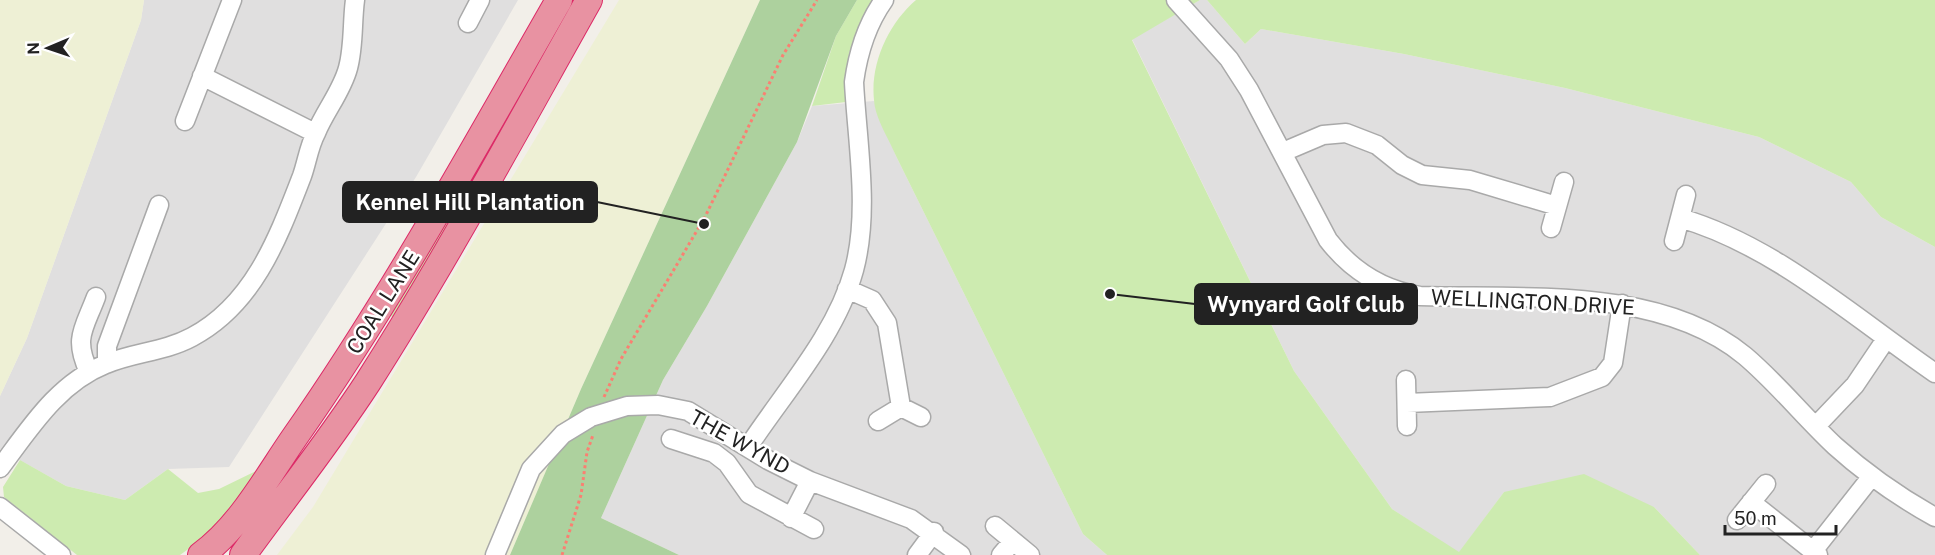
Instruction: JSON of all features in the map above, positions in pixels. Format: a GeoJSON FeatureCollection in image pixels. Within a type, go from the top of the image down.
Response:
{"type":"FeatureCollection","features":[{"type":"Feature","properties":{"kind":"highway","name":"COAL LANE"},"geometry":{"type":"LineString","coordinates":[[201,555],[229,529],[341,372],[437,213],[559,0]]}},
{"type":"Feature","properties":{"kind":"highway","name":"COAL LANE"},"geometry":{"type":"LineString","coordinates":[[243,555],[294,489],[373,373],[426,287],[590,0]]}},
{"type":"Feature","properties":{"kind":"street"},"geometry":{"type":"LineString","coordinates":[[185,121],[232,0]]}},
{"type":"Feature","properties":{"kind":"street"},"geometry":{"type":"LineString","coordinates":[[0,468],[47,406],[75,381],[106,363],[146,354],[192,337],[219,319],[250,288],[269,255],[302,174],[315,133],[348,69],[355,0]]}},
{"type":"Feature","properties":{"kind":"street"},"geometry":{"type":"LineString","coordinates":[[468,22],[480,0]]}},
{"type":"Feature","properties":{"kind":"street"},"geometry":{"type":"LineString","coordinates":[[748,447],[829,326],[847,289],[856,258],[860,220],[854,82],[856,64],[867,30],[884,0]]}},
{"type":"Feature","properties":{"kind":"street","name":"WELLINGTON DRIVE"},"geometry":{"type":"LineString","coordinates":[[1176,0],[1229,58],[1283,152],[1328,240],[1353,266],[1392,289],[1420,296],[1622,304],[1660,312],[1714,337],[1743,355],[1816,426],[1872,476],[1935,517]]}},
{"type":"Feature","properties":{"kind":"street"},"geometry":{"type":"LineString","coordinates":[[202,76],[315,133]]}},
{"type":"Feature","properties":{"kind":"street"},"geometry":{"type":"LineString","coordinates":[[1283,152],[1323,135],[1346,133],[1377,146],[1402,165],[1422,175],[1470,180],[1557,206]]}},
{"type":"Feature","properties":{"kind":"street"},"geometry":{"type":"LineString","coordinates":[[1551,228],[1564,182]]}},
{"type":"Feature","properties":{"kind":"street"},"geometry":{"type":"LineString","coordinates":[[1674,241],[1686,195]]}},
{"type":"Feature","properties":{"kind":"street"},"geometry":{"type":"LineString","coordinates":[[106,363],[107,346],[159,205]]}},
{"type":"Feature","properties":{"kind":"street"},"geometry":{"type":"LineString","coordinates":[[1680,218],[1731,236],[1777,262],[1935,374]]}},
{"type":"Feature","properties":{"kind":"street"},"geometry":{"type":"LineString","coordinates":[[847,289],[872,300],[887,323],[901,407]]}},
{"type":"Feature","properties":{"kind":"street"},"geometry":{"type":"LineString","coordinates":[[89,372],[79,346],[96,297]]}},
{"type":"Feature","properties":{"kind":"street"},"geometry":{"type":"LineString","coordinates":[[1407,403],[1550,397],[1602,377],[1613,363],[1622,304]]}},
{"type":"Feature","properties":{"kind":"street"},"geometry":{"type":"LineString","coordinates":[[1816,426],[1855,385],[1886,339]]}},
{"type":"Feature","properties":{"kind":"street"},"geometry":{"type":"LineString","coordinates":[[1406,380],[1407,426]]}},
{"type":"Feature","properties":{"kind":"street","name":"THE WYND"},"geometry":{"type":"LineString","coordinates":[[495,555],[531,469],[563,434],[600,414],[627,406],[658,405],[688,411],[810,481],[886,508],[934,532],[961,555]]}},
{"type":"Feature","properties":{"kind":"street"},"geometry":{"type":"LineString","coordinates":[[901,407],[921,417]]}},
{"type":"Feature","properties":{"kind":"street"},"geometry":{"type":"LineString","coordinates":[[878,421],[901,407]]}},
{"type":"Feature","properties":{"kind":"street","name":"THE WYND"},"geometry":{"type":"LineString","coordinates":[[670,439],[714,453],[726,464],[749,494],[814,529]]}},
{"type":"Feature","properties":{"kind":"street"},"geometry":{"type":"LineString","coordinates":[[1751,502],[1816,553],[1872,476]]}},
{"type":"Feature","properties":{"kind":"street","name":"THE WYND"},"geometry":{"type":"LineString","coordinates":[[791,518],[810,481]]}},
{"type":"Feature","properties":{"kind":"street"},"geometry":{"type":"LineString","coordinates":[[1737,520],[1766,484]]}},
{"type":"Feature","properties":{"kind":"street"},"geometry":{"type":"LineString","coordinates":[[0,507],[62,555]]}},
{"type":"Feature","properties":{"kind":"street"},"geometry":{"type":"LineString","coordinates":[[995,526],[1030,555]]}},
{"type":"Feature","properties":{"kind":"street"},"geometry":{"type":"LineString","coordinates":[[916,555],[934,532]]}},
{"type":"Feature","properties":{"kind":"street"},"geometry":{"type":"LineString","coordinates":[[1000,555],[1013,541]]}},
{"type":"Feature","properties":{"kind":"path"},"geometry":{"type":"LineString","coordinates":[[562,555],[581,495],[587,452],[610,380],[705,217],[783,55],[817,0]]}},
{"type":"Feature","properties":{"kind":"shaded area"},"geometry":{"type":"Polygon","coordinates":[[[144,0],[518,0],[416,177],[229,467],[168,469],[125,500],[66,486],[0,449],[0,396],[27,338],[141,20],[144,0]]]}},
{"type":"Feature","properties":{"kind":"shaded area"},"geometry":{"type":"Polygon","coordinates":[[[1200,0],[1207,0],[1245,44],[1261,29],[1404,54],[1565,88],[1759,137],[1851,182],[1881,217],[1935,247],[1935,555],[1700,555],[1654,507],[1504,492],[1459,553],[1392,509],[1294,371],[1132,39],[1200,0]]]}},
{"type":"Feature","properties":{"kind":"shaded area"},"geometry":{"type":"Polygon","coordinates":[[[874,101],[896,156],[1083,534],[1107,555],[679,555],[601,518],[663,380],[707,306],[797,142],[812,106],[874,101]]]}},
{"type":"Feature","properties":{"kind":"green space"},"geometry":{"type":"Polygon","coordinates":[[[0,0],[144,0],[141,20],[27,338],[0,396],[0,0]]]}},
{"type":"Feature","properties":{"kind":"green space"},"geometry":{"type":"Polygon","coordinates":[[[568,0],[580,0],[396,319],[389,315],[568,0]]]}},
{"type":"Feature","properties":{"kind":"green space"},"geometry":{"type":"Polygon","coordinates":[[[619,0],[760,0],[581,389],[510,555],[277,555],[313,507],[619,0]]]}},
{"type":"Feature","properties":{"kind":"green space"},"geometry":{"type":"Polygon","coordinates":[[[760,0],[857,0],[836,36],[797,142],[707,306],[663,380],[601,518],[679,555],[510,555],[581,389],[760,0]]]}},
{"type":"Feature","properties":{"kind":"green space"},"geometry":{"type":"Polygon","coordinates":[[[857,0],[873,0],[849,53],[846,102],[812,106],[836,36],[857,0]]]}},
{"type":"Feature","properties":{"kind":"green space"},"geometry":{"type":"Polygon","coordinates":[[[916,0],[1200,0],[1132,40],[1294,371],[1392,509],[1459,552],[1504,492],[1584,474],[1654,507],[1700,555],[1107,555],[1083,534],[877,114],[874,86],[878,58],[897,20],[916,0]]]}},
{"type":"Feature","properties":{"kind":"green space"},"geometry":{"type":"Polygon","coordinates":[[[1207,0],[1935,0],[1935,247],[1881,217],[1851,182],[1759,137],[1565,88],[1404,54],[1261,29],[1245,44],[1207,0]]]}},
{"type":"Feature","properties":{"kind":"green space"},"geometry":{"type":"Polygon","coordinates":[[[20,460],[66,486],[125,500],[168,469],[198,493],[219,489],[262,468],[212,532],[180,555],[77,555],[4,497],[3,487],[20,460]]]}},
{"type":"Feature","properties":{"kind":"place","name":"Kennel Hill Plantation"},"geometry":{"type":"Point","coordinates":[704,224]}},
{"type":"Feature","properties":{"kind":"place","name":"Wynyard Golf Club"},"geometry":{"type":"Point","coordinates":[1110,294]}}]}
